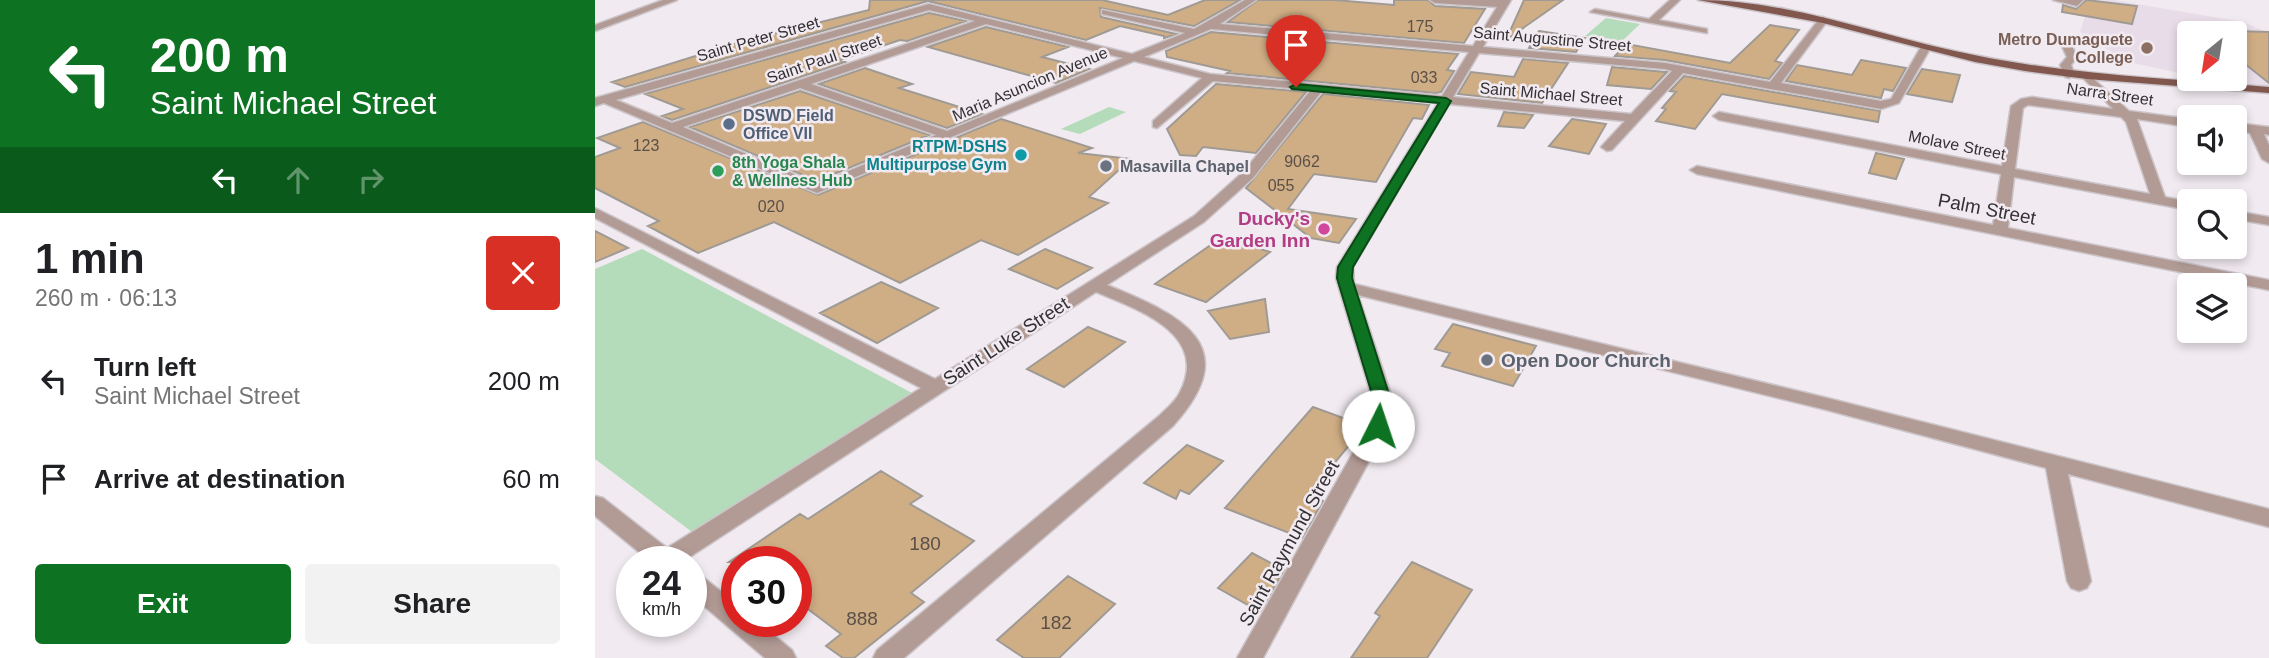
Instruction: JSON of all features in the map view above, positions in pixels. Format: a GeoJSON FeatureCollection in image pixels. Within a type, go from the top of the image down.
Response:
{"type":"FeatureCollection","features":[{"type":"Feature","properties":{"kind":"main road"},"geometry":{"type":"LineString","coordinates":[[1703,0],[1823,20],[1987,61],[2069,75],[2269,90]]}},
{"type":"Feature","properties":{"kind":"street"},"geometry":{"type":"LineString","coordinates":[[595,28],[672,0]]}},
{"type":"Feature","properties":{"kind":"street","name":"Maria Asuncion Avenue"},"geometry":{"type":"LineString","coordinates":[[672,127],[817,189],[1210,26],[1251,0]]}},
{"type":"Feature","properties":{"kind":"street"},"geometry":{"type":"LineString","coordinates":[[1435,0],[1504,3]]}},
{"type":"Feature","properties":{"kind":"street"},"geometry":{"type":"LineString","coordinates":[[1651,22],[1675,0]]}},
{"type":"Feature","properties":{"kind":"street"},"geometry":{"type":"LineString","coordinates":[[2058,0],[2077,3],[2078,0]]}},
{"type":"Feature","properties":{"kind":"street","name":"Saint Raymund Street"},"geometry":{"type":"LineString","coordinates":[[1250,658],[1378,426],[1384,404],[1350,288],[1344,278],[1345,267],[1504,3]]}},
{"type":"Feature","properties":{"kind":"street","name":"Saint Michael Street"},"geometry":{"type":"LineString","coordinates":[[929,7],[1210,78],[1635,118]]}},
{"type":"Feature","properties":{"kind":"street","name":"Saint Peter Street"},"geometry":{"type":"LineString","coordinates":[[600,100],[929,7]]}},
{"type":"Feature","properties":{"kind":"street"},"geometry":{"type":"LineString","coordinates":[[1105,12],[1194,32]]}},
{"type":"Feature","properties":{"kind":"street"},"geometry":{"type":"LineString","coordinates":[[1595,12],[1703,31]]}},
{"type":"Feature","properties":{"kind":"street"},"geometry":{"type":"LineString","coordinates":[[1773,86],[1823,20]]}},
{"type":"Feature","properties":{"kind":"street","name":"Saint Paul Street"},"geometry":{"type":"LineString","coordinates":[[672,127],[986,21]]}},
{"type":"Feature","properties":{"kind":"street","name":"Saint Augustine Street"},"geometry":{"type":"LineString","coordinates":[[1210,26],[1681,68],[1888,105],[1895,102],[1926,47]]}},
{"type":"Feature","properties":{"kind":"street"},"geometry":{"type":"LineString","coordinates":[[2065,42],[2073,57],[2065,65],[2069,75]]}},
{"type":"Feature","properties":{"kind":"street"},"geometry":{"type":"LineString","coordinates":[[1607,147],[1681,68]]}},
{"type":"Feature","properties":{"kind":"street"},"geometry":{"type":"LineString","coordinates":[[2087,76],[2127,115],[2135,128],[2159,201]]}},
{"type":"Feature","properties":{"kind":"street"},"geometry":{"type":"LineString","coordinates":[[1157,124],[1210,78]]}},
{"type":"Feature","properties":{"kind":"street"},"geometry":{"type":"LineString","coordinates":[[800,84],[948,135]]}},
{"type":"Feature","properties":{"kind":"street","name":"Saint Luke Street"},"geometry":{"type":"LineString","coordinates":[[690,546],[1092,285],[1141,257],[1224,198],[1248,175],[1318,89]]}},
{"type":"Feature","properties":{"kind":"street"},"geometry":{"type":"LineString","coordinates":[[600,100],[672,127]]}},
{"type":"Feature","properties":{"kind":"street","name":"Narra Street"},"geometry":{"type":"LineString","coordinates":[[2007,173],[2017,106],[2025,101],[2177,121]]}},
{"type":"Feature","properties":{"kind":"street","name":"Molave Street"},"geometry":{"type":"LineString","coordinates":[[1719,116],[2177,204]]}},
{"type":"Feature","properties":{"kind":"street"},"geometry":{"type":"LineString","coordinates":[[2247,128],[2269,131]]}},
{"type":"Feature","properties":{"kind":"street"},"geometry":{"type":"LineString","coordinates":[[2255,129],[2269,159]]}},
{"type":"Feature","properties":{"kind":"street","name":"Palm Street"},"geometry":{"type":"LineString","coordinates":[[1697,170],[2269,285]]}},
{"type":"Feature","properties":{"kind":"street"},"geometry":{"type":"LineString","coordinates":[[2000,231],[2007,173]]}},
{"type":"Feature","properties":{"kind":"street"},"geometry":{"type":"LineString","coordinates":[[595,212],[935,387]]}},
{"type":"Feature","properties":{"kind":"street"},"geometry":{"type":"LineString","coordinates":[[2247,217],[2269,221]]}},
{"type":"Feature","properties":{"kind":"street"},"geometry":{"type":"LineString","coordinates":[[885,658],[1166,421],[1189,394],[1196,379],[1196,359],[1183,331],[1163,316],[1092,285]]}},
{"type":"Feature","properties":{"kind":"street"},"geometry":{"type":"LineString","coordinates":[[1350,288],[2055,462],[2269,518]]}},
{"type":"Feature","properties":{"kind":"street"},"geometry":{"type":"LineString","coordinates":[[2055,462],[2079,581]]}},
{"type":"Feature","properties":{"kind":"street"},"geometry":{"type":"LineString","coordinates":[[595,504],[648,546]]}},
{"type":"Feature","properties":{"kind":"street"},"geometry":{"type":"LineString","coordinates":[[707,595],[721,606]]}},
{"type":"Feature","properties":{"kind":"street"},"geometry":{"type":"LineString","coordinates":[[758,637],[783,658]]}},
{"type":"Feature","properties":{"kind":"shaded area","name":"Metro Dumaguete College"},"geometry":{"type":"Polygon","coordinates":[[[2090,0],[2113,0],[2237,21],[2177,21],[2177,72],[2128,62],[2080,32],[2090,0]]]}},
{"type":"Feature","properties":{"kind":"shaded area","name":"Metro Dumaguete College"},"geometry":{"type":"Polygon","coordinates":[[[2247,24],[2269,33],[2269,86],[2247,83],[2247,24]]]}},
{"type":"Feature","properties":{"kind":"green space"},"geometry":{"type":"Polygon","coordinates":[[[1606,18],[1640,24],[1620,43],[1585,36],[1606,18]]]}},
{"type":"Feature","properties":{"kind":"green space"},"geometry":{"type":"Polygon","coordinates":[[[1109,107],[1126,112],[1080,134],[1061,129],[1109,107]]]}},
{"type":"Feature","properties":{"kind":"green space"},"geometry":{"type":"Polygon","coordinates":[[[642,249],[912,393],[692,532],[595,459],[595,269],[642,249]]]}},
{"type":"Feature","properties":{"kind":"building"},"geometry":{"type":"Polygon","coordinates":[[[870,0],[1102,0],[1168,15],[1205,0],[1240,0],[1194,26],[1100,8],[1101,17],[1176,34],[1164,38],[1120,26],[1086,40],[928,1],[625,87],[612,82],[737,43],[869,10],[870,0]]]}},
{"type":"Feature","properties":{"kind":"building"},"geometry":{"type":"Polygon","coordinates":[[[1258,0],[1334,0],[1394,5],[1394,0],[1428,0],[1435,6],[1485,9],[1464,43],[1228,22],[1258,0]]]}},
{"type":"Feature","properties":{"kind":"building"},"geometry":{"type":"Polygon","coordinates":[[[1524,0],[1563,0],[1506,40],[1524,0]]]}},
{"type":"Feature","properties":{"kind":"building"},"geometry":{"type":"Polygon","coordinates":[[[2086,0],[2137,6],[2132,24],[2062,12],[2063,5],[2076,9],[2086,0]]]}},
{"type":"Feature","properties":{"kind":"building"},"geometry":{"type":"Polygon","coordinates":[[[929,13],[966,21],[840,60],[845,62],[672,120],[662,116],[683,109],[645,94],[929,13]]]}},
{"type":"Feature","properties":{"kind":"building"},"geometry":{"type":"Polygon","coordinates":[[[1770,25],[1799,30],[1775,61],[1782,63],[1769,79],[1665,60],[1615,56],[1627,44],[1730,63],[1770,25]]]}},
{"type":"Feature","properties":{"kind":"building"},"geometry":{"type":"Polygon","coordinates":[[[986,27],[1068,47],[1042,57],[1089,69],[1056,83],[928,47],[986,27]]]}},
{"type":"Feature","properties":{"kind":"building"},"geometry":{"type":"Polygon","coordinates":[[[1539,31],[1585,38],[1576,52],[1529,48],[1539,31]]]}},
{"type":"Feature","properties":{"kind":"building"},"geometry":{"type":"Polygon","coordinates":[[[2247,31],[2269,32],[2269,83],[2247,66],[2247,31]]]}},
{"type":"Feature","properties":{"kind":"building"},"geometry":{"type":"Polygon","coordinates":[[[1211,32],[1458,54],[1447,70],[1454,71],[1441,92],[1435,93],[1227,73],[1230,71],[1167,57],[1166,51],[1211,32]]]}},
{"type":"Feature","properties":{"kind":"building"},"geometry":{"type":"Polygon","coordinates":[[[1523,59],[1568,63],[1542,103],[1458,94],[1471,72],[1514,77],[1523,59]]]}},
{"type":"Feature","properties":{"kind":"building"},"geometry":{"type":"Polygon","coordinates":[[[1861,60],[1906,68],[1893,91],[1884,89],[1881,98],[1786,81],[1797,65],[1852,75],[1861,60]]]}},
{"type":"Feature","properties":{"kind":"building"},"geometry":{"type":"Polygon","coordinates":[[[1612,67],[1667,72],[1651,89],[1607,85],[1612,67]]]}},
{"type":"Feature","properties":{"kind":"building"},"geometry":{"type":"Polygon","coordinates":[[[865,68],[912,84],[899,88],[982,114],[947,128],[819,84],[865,68]]]}},
{"type":"Feature","properties":{"kind":"building"},"geometry":{"type":"Polygon","coordinates":[[[1922,69],[1960,75],[1952,102],[1907,94],[1922,69]]]}},
{"type":"Feature","properties":{"kind":"building"},"geometry":{"type":"Polygon","coordinates":[[[1684,76],[1880,111],[1878,122],[1722,94],[1695,129],[1656,121],[1666,109],[1662,108],[1676,92],[1670,91],[1684,76]]]}},
{"type":"Feature","properties":{"kind":"building"},"geometry":{"type":"Polygon","coordinates":[[[1216,84],[1306,92],[1256,153],[1203,147],[1196,156],[1180,155],[1167,129],[1216,84]]]}},
{"type":"Feature","properties":{"kind":"building"},"geometry":{"type":"Polygon","coordinates":[[[800,91],[929,135],[817,181],[690,127],[800,91]]]}},
{"type":"Feature","properties":{"kind":"building"},"geometry":{"type":"Polygon","coordinates":[[[1323,94],[1429,105],[1422,119],[1413,118],[1376,182],[1314,174],[1288,209],[1356,219],[1339,243],[1311,238],[1246,188],[1323,94]]]}},
{"type":"Feature","properties":{"kind":"building"},"geometry":{"type":"Polygon","coordinates":[[[1504,112],[1533,115],[1524,128],[1498,126],[1504,112]]]}},
{"type":"Feature","properties":{"kind":"building"},"geometry":{"type":"Polygon","coordinates":[[[1001,119],[1092,148],[1078,153],[1131,159],[1089,197],[1108,203],[1018,255],[981,240],[900,283],[774,222],[698,253],[648,226],[659,221],[595,188],[595,157],[620,148],[597,138],[643,122],[818,195],[1001,119]]]}},
{"type":"Feature","properties":{"kind":"building"},"geometry":{"type":"Polygon","coordinates":[[[1572,119],[1606,124],[1589,154],[1549,146],[1572,119]]]}},
{"type":"Feature","properties":{"kind":"building"},"geometry":{"type":"Polygon","coordinates":[[[1876,153],[1904,159],[1896,179],[1869,173],[1876,153]]]}},
{"type":"Feature","properties":{"kind":"building"},"geometry":{"type":"Polygon","coordinates":[[[595,231],[628,248],[595,262],[595,231]]]}},
{"type":"Feature","properties":{"kind":"building"},"geometry":{"type":"Polygon","coordinates":[[[1222,237],[1270,252],[1206,302],[1155,284],[1222,237]]]}},
{"type":"Feature","properties":{"kind":"building"},"geometry":{"type":"Polygon","coordinates":[[[1045,249],[1092,268],[1057,289],[1009,269],[1045,249]]]}},
{"type":"Feature","properties":{"kind":"building"},"geometry":{"type":"Polygon","coordinates":[[[881,282],[938,308],[877,343],[820,313],[881,282]]]}},
{"type":"Feature","properties":{"kind":"building"},"geometry":{"type":"Polygon","coordinates":[[[1265,299],[1269,332],[1230,339],[1208,311],[1265,299]]]}},
{"type":"Feature","properties":{"kind":"building","name":"Open Door Church"},"geometry":{"type":"Polygon","coordinates":[[[1453,324],[1536,346],[1513,386],[1442,366],[1450,353],[1435,349],[1453,324]]]}},
{"type":"Feature","properties":{"kind":"building"},"geometry":{"type":"Polygon","coordinates":[[[1088,327],[1125,342],[1064,387],[1027,369],[1088,327]]]}},
{"type":"Feature","properties":{"kind":"building"},"geometry":{"type":"Polygon","coordinates":[[[1313,407],[1365,426],[1308,495],[1323,501],[1302,538],[1225,508],[1313,407]]]}},
{"type":"Feature","properties":{"kind":"building"},"geometry":{"type":"Polygon","coordinates":[[[1187,445],[1223,461],[1189,494],[1180,490],[1176,499],[1144,483],[1187,445]]]}},
{"type":"Feature","properties":{"kind":"building"},"geometry":{"type":"Polygon","coordinates":[[[881,471],[922,496],[910,504],[974,541],[911,593],[924,602],[854,658],[843,658],[826,646],[841,634],[812,612],[812,546],[753,546],[800,514],[808,519],[881,471]]]}},
{"type":"Feature","properties":{"kind":"building"},"geometry":{"type":"Polygon","coordinates":[[[1252,553],[1284,570],[1260,612],[1218,588],[1252,553]]]}},
{"type":"Feature","properties":{"kind":"building"},"geometry":{"type":"Polygon","coordinates":[[[1412,562],[1472,590],[1427,658],[1351,658],[1380,616],[1375,613],[1412,562]]]}},
{"type":"Feature","properties":{"kind":"building"},"geometry":{"type":"Polygon","coordinates":[[[1068,576],[1115,604],[1059,658],[1024,658],[997,640],[1068,576]]]}},
{"type":"Feature","properties":{"kind":"place","name":"Metro Dumaguete College"},"geometry":{"type":"Point","coordinates":[2147,48]}},
{"type":"Feature","properties":{"kind":"place","name":"DSWD Field Office VII"},"geometry":{"type":"Point","coordinates":[729,124]}},
{"type":"Feature","properties":{"kind":"place","name":"RTPM-DSHS Multipurpose Gym"},"geometry":{"type":"Point","coordinates":[1021,155]}},
{"type":"Feature","properties":{"kind":"place","name":"Masavilla Chapel"},"geometry":{"type":"Point","coordinates":[1106,166]}},
{"type":"Feature","properties":{"kind":"place","name":"8th Yoga Shala & Wellness Hub"},"geometry":{"type":"Point","coordinates":[718,171]}},
{"type":"Feature","properties":{"kind":"place","name":"Ducky's Garden Inn"},"geometry":{"type":"Point","coordinates":[1324,229]}},
{"type":"Feature","properties":{"kind":"place","name":"Open Door Church"},"geometry":{"type":"Point","coordinates":[1487,360]}},
{"type":"Feature","properties":{"kind":"route"},"geometry":{"type":"LineString","coordinates":[[1296,87],[1446,101],[1345,267],[1344,278],[1350,288],[1384,404],[1378,426]]}}]}
